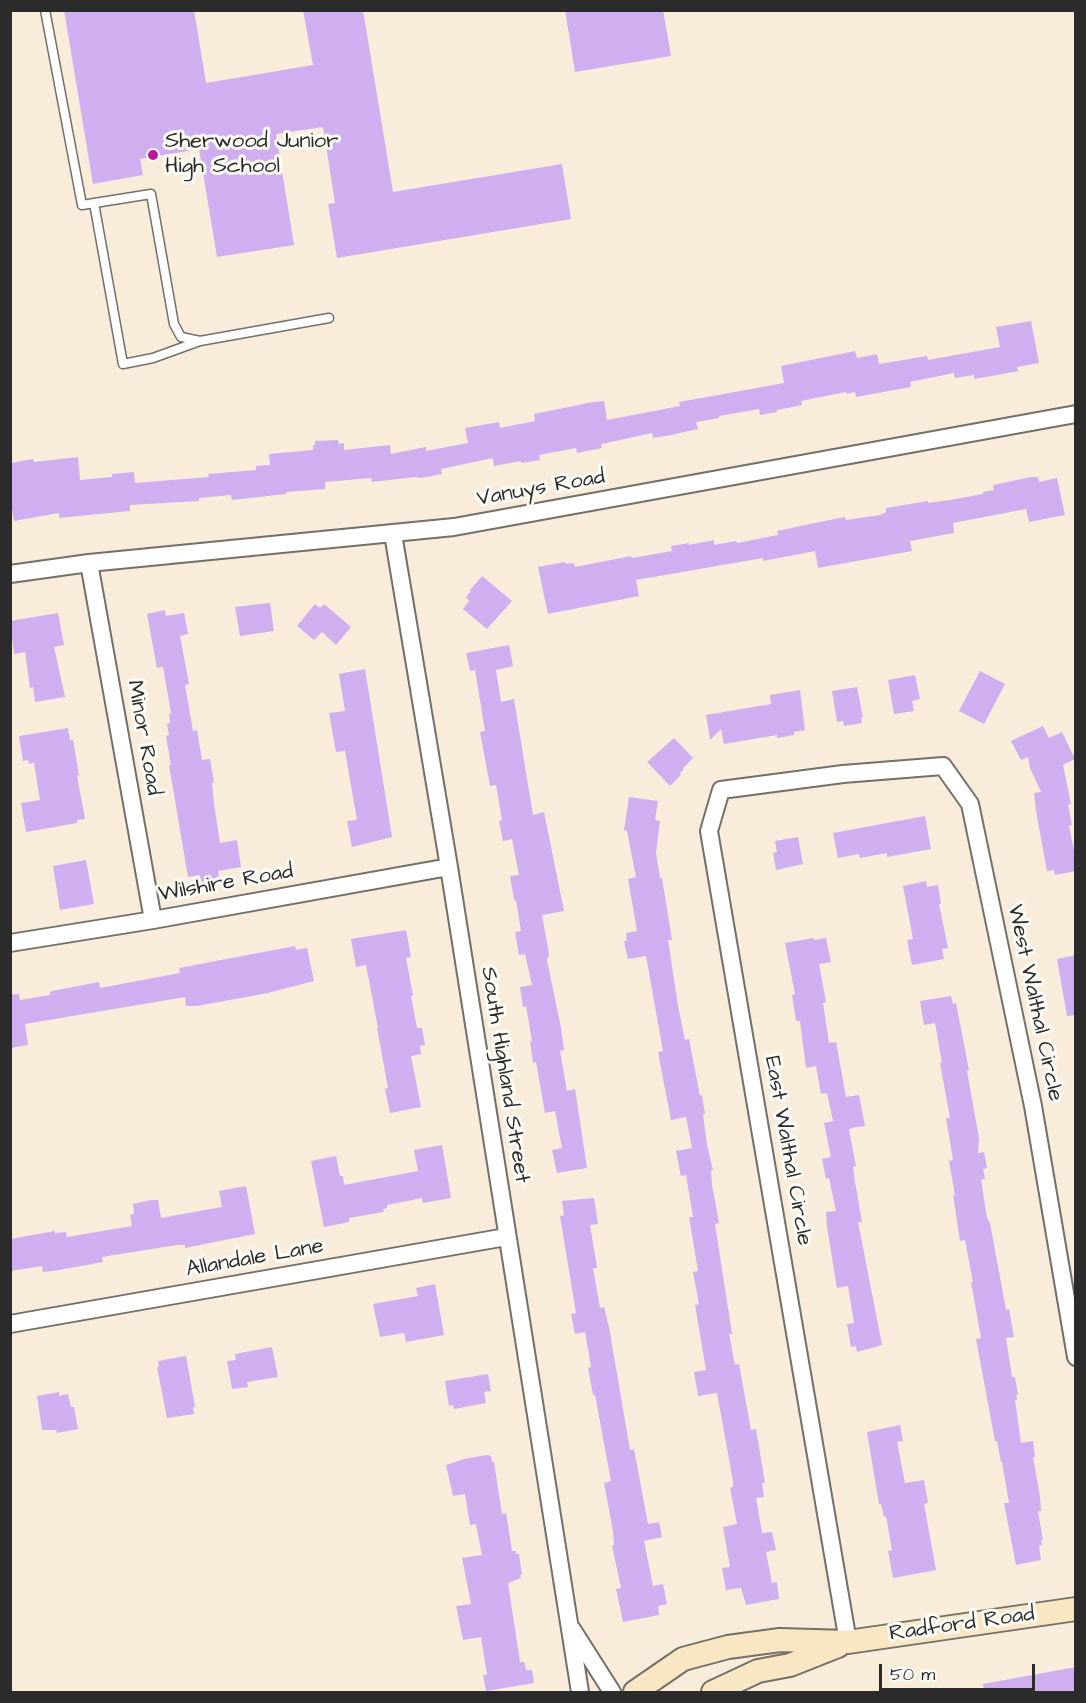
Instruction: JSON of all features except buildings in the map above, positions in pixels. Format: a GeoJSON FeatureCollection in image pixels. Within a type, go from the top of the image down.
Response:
{"type":"FeatureCollection","features":[{"type":"Feature","properties":{"kind":"main road","name":"Radford Road"},"geometry":{"type":"LineString","coordinates":[[636,1692],[683,1659],[728,1647],[780,1640],[848,1642],[1076,1609]]}},
{"type":"Feature","properties":{"kind":"main road","name":"Radford Road"},"geometry":{"type":"LineString","coordinates":[[713,1692],[758,1671],[790,1665],[848,1642]]}},
{"type":"Feature","properties":{"kind":"street","name":"Vanuys Road"},"geometry":{"type":"LineString","coordinates":[[10,574],[89,562],[454,527],[1076,414]]}},
{"type":"Feature","properties":{"kind":"street","name":"South Highland Street"},"geometry":{"type":"LineString","coordinates":[[393,534],[449,867],[580,1692]]}},
{"type":"Feature","properties":{"kind":"street","name":"Minor Road"},"geometry":{"type":"LineString","coordinates":[[89,562],[153,920]]}},
{"type":"Feature","properties":{"kind":"street","name":"West Walthal Circle"},"geometry":{"type":"LineString","coordinates":[[843,774],[943,766],[970,804],[1033,1106],[1076,1357]]}},
{"type":"Feature","properties":{"kind":"street","name":"East Walthal Circle"},"geometry":{"type":"LineString","coordinates":[[843,774],[721,790],[709,831],[848,1642]]}},
{"type":"Feature","properties":{"kind":"street","name":"Wilshire Road"},"geometry":{"type":"LineString","coordinates":[[10,943],[449,867]]}},
{"type":"Feature","properties":{"kind":"street","name":"Allandale Lane"},"geometry":{"type":"LineString","coordinates":[[10,1324],[506,1237]]}},
{"type":"Feature","properties":{"kind":"street","name":"South Highland Street"},"geometry":{"type":"LineString","coordinates":[[568,1623],[612,1692]]}},
{"type":"Feature","properties":{"kind":"lane"},"geometry":{"type":"LineString","coordinates":[[45,10],[82,205],[151,194],[174,324],[181,337],[200,341]]}},
{"type":"Feature","properties":{"kind":"lane"},"geometry":{"type":"LineString","coordinates":[[94,203],[123,364],[153,358],[200,341],[329,318]]}},
{"type":"Feature","properties":{"kind":"place","name":"Sherwood Junior High School"},"geometry":{"type":"Point","coordinates":[153,155]}}]}
